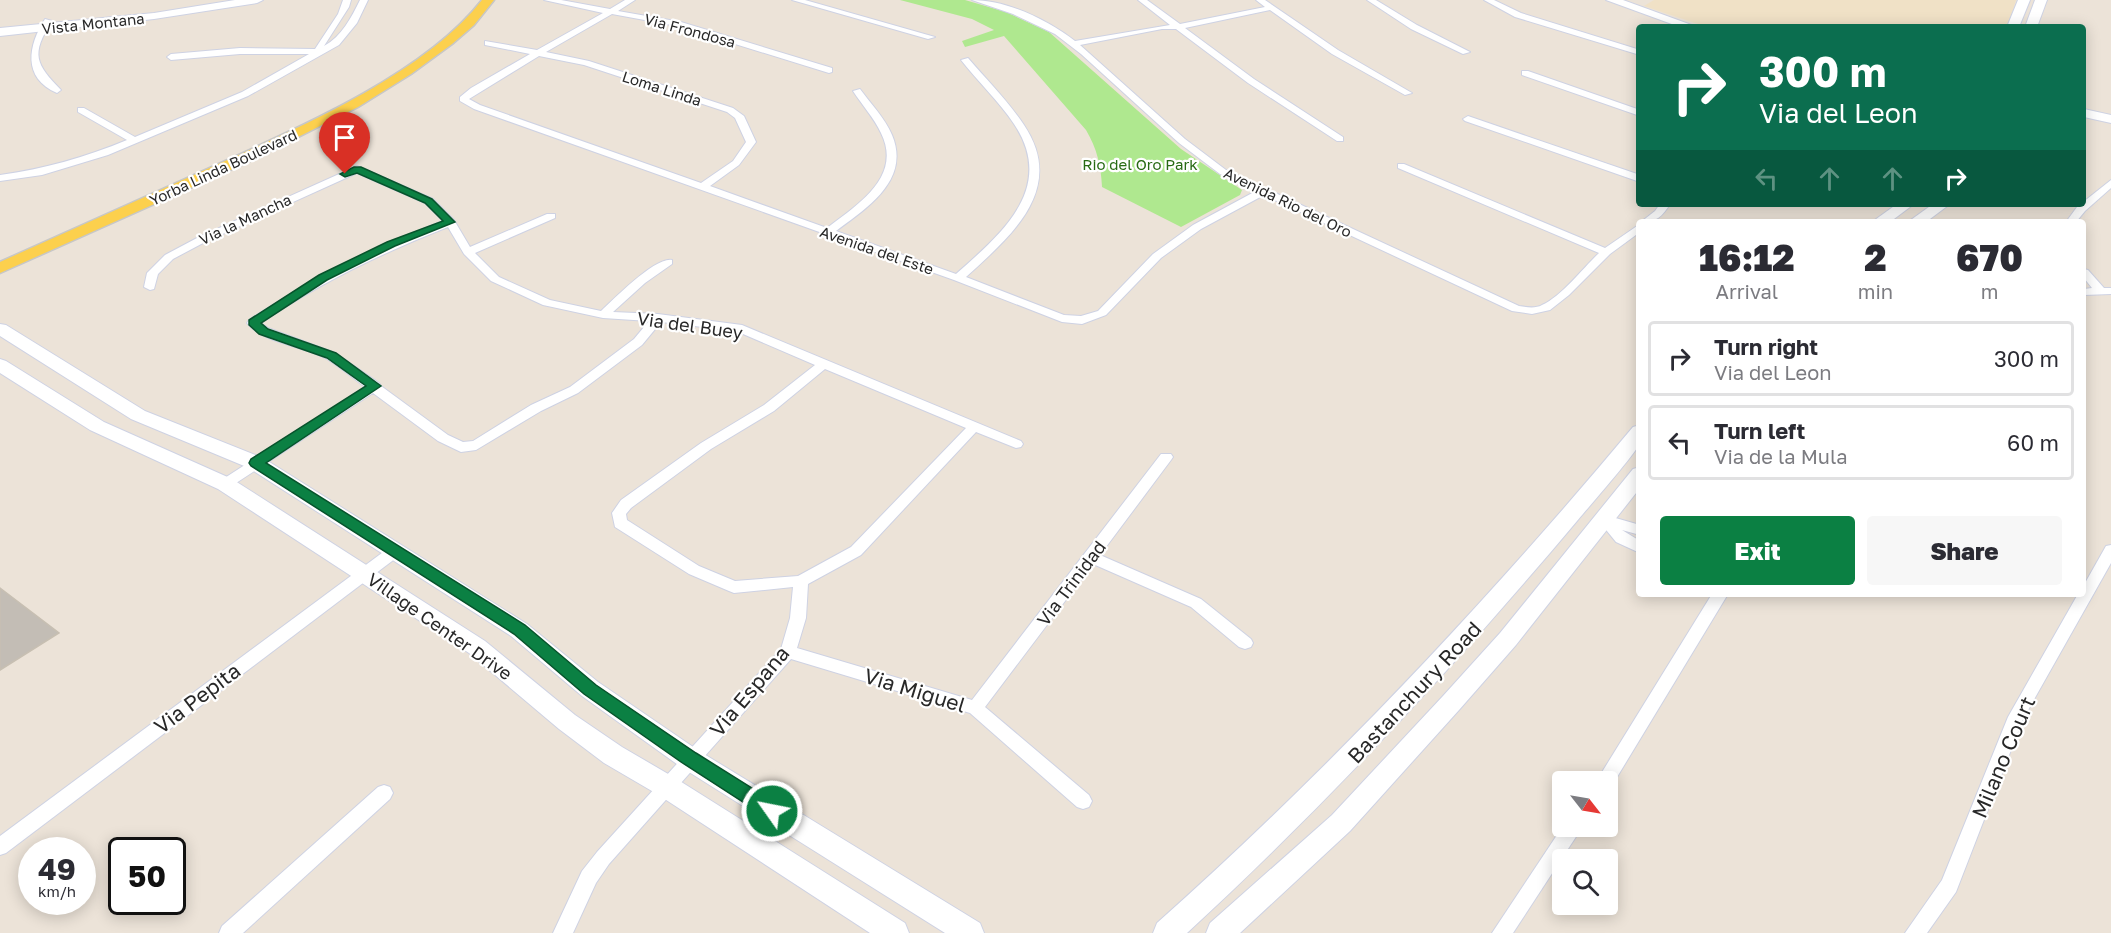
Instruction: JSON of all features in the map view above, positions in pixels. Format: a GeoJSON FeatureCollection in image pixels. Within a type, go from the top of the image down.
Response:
{"type":"FeatureCollection","features":[{"type":"Feature","properties":{"kind":"main road","name":"Vista Montana"},"geometry":{"type":"LineString","coordinates":[[0,32],[217,0]]}},
{"type":"Feature","properties":{"kind":"main road","name":"Vista Montana"},"geometry":{"type":"LineString","coordinates":[[0,24],[45,24],[165,14],[257,0]]}},
{"type":"Feature","properties":{"kind":"main road","name":"Yorba Linda Boulevard"},"geometry":{"type":"LineString","coordinates":[[0,256],[237,151],[346,98],[420,50],[449,26],[471,0]]}},
{"type":"Feature","properties":{"kind":"main road","name":"Yorba Linda Boulevard"},"geometry":{"type":"LineString","coordinates":[[0,268],[282,141],[345,109],[405,74],[447,42],[479,13],[488,0]]}},
{"type":"Feature","properties":{"kind":"main road"},"geometry":{"type":"LineString","coordinates":[[2014,24],[2024,0]]}},
{"type":"Feature","properties":{"kind":"main road"},"geometry":{"type":"LineString","coordinates":[[2032,24],[2041,0]]}},
{"type":"Feature","properties":{"kind":"main road"},"geometry":{"type":"LineString","coordinates":[[1597,2],[1616,4],[1681,24]]}},
{"type":"Feature","properties":{"kind":"main road"},"geometry":{"type":"LineString","coordinates":[[1616,4],[1662,24]]}},
{"type":"Feature","properties":{"kind":"main road"},"geometry":{"type":"LineString","coordinates":[[2086,113],[2111,119]]}},
{"type":"Feature","properties":{"kind":"main road"},"geometry":{"type":"LineString","coordinates":[[2086,120],[2111,126]]}},
{"type":"Feature","properties":{"kind":"main road"},"geometry":{"type":"LineString","coordinates":[[1884,219],[1902,207]]}},
{"type":"Feature","properties":{"kind":"main road"},"geometry":{"type":"LineString","coordinates":[[1920,219],[1938,207]]}},
{"type":"Feature","properties":{"kind":"main road","name":"Village Center Drive"},"geometry":{"type":"LineString","coordinates":[[0,329],[138,415],[256,463],[519,630],[590,689],[690,759],[970,933]]}},
{"type":"Feature","properties":{"kind":"main road","name":"Village Center Drive"},"geometry":{"type":"LineString","coordinates":[[0,365],[97,426],[225,484],[364,572],[477,647],[567,722],[613,755],[666,786],[895,933]]}},
{"type":"Feature","properties":{"kind":"main road","name":"Bastanchury Road"},"geometry":{"type":"LineString","coordinates":[[1167,933],[1238,870],[1374,736],[1462,643],[1636,435]]}},
{"type":"Feature","properties":{"kind":"main road","name":"Bastanchury Road"},"geometry":{"type":"LineString","coordinates":[[1220,933],[1341,823],[1508,639],[1636,479]]}},
{"type":"Feature","properties":{"kind":"main road"},"geometry":{"type":"LineString","coordinates":[[1578,506],[1605,520]]}},
{"type":"Feature","properties":{"kind":"street"},"geometry":{"type":"LineString","coordinates":[[318,52],[320,43],[337,22],[347,0]]}},
{"type":"Feature","properties":{"kind":"street"},"geometry":{"type":"LineString","coordinates":[[0,178],[42,172],[136,141],[255,89],[336,43],[346,33],[359,13],[364,0]]}},
{"type":"Feature","properties":{"kind":"street","name":"Via Frondosa"},"geometry":{"type":"LineString","coordinates":[[548,0],[678,24],[829,70]]}},
{"type":"Feature","properties":{"kind":"street"},"geometry":{"type":"LineString","coordinates":[[540,53],[631,0]]}},
{"type":"Feature","properties":{"kind":"street"},"geometry":{"type":"LineString","coordinates":[[796,0],[931,37]]}},
{"type":"Feature","properties":{"kind":"street","name":"Avenida Rio del Oro"},"geometry":{"type":"LineString","coordinates":[[976,0],[1039,22],[1074,44],[1182,141],[1223,172],[1502,303],[1532,311],[1546,308],[1565,293],[1606,252]]}},
{"type":"Feature","properties":{"kind":"street"},"geometry":{"type":"LineString","coordinates":[[1142,0],[1251,81],[1340,139]]}},
{"type":"Feature","properties":{"kind":"street"},"geometry":{"type":"LineString","coordinates":[[1260,0],[1335,52],[1408,93]]}},
{"type":"Feature","properties":{"kind":"street"},"geometry":{"type":"LineString","coordinates":[[1371,0],[1414,27],[1466,52]]}},
{"type":"Feature","properties":{"kind":"street"},"geometry":{"type":"LineString","coordinates":[[1488,0],[1528,18],[1636,52]]}},
{"type":"Feature","properties":{"kind":"street"},"geometry":{"type":"LineString","coordinates":[[1074,44],[1162,27],[1178,27],[1270,8]]}},
{"type":"Feature","properties":{"kind":"street"},"geometry":{"type":"LineString","coordinates":[[45,24],[33,49],[34,59],[43,77],[57,90]]}},
{"type":"Feature","properties":{"kind":"street"},"geometry":{"type":"LineString","coordinates":[[1084,52],[1169,34],[1178,27]]}},
{"type":"Feature","properties":{"kind":"street","name":"Loma Linda"},"geometry":{"type":"LineString","coordinates":[[488,43],[586,63],[730,110],[739,116],[751,142],[736,163],[700,188]]}},
{"type":"Feature","properties":{"kind":"street"},"geometry":{"type":"LineString","coordinates":[[171,57],[240,51],[318,52]]}},
{"type":"Feature","properties":{"kind":"street","name":"Avenida del Este"},"geometry":{"type":"LineString","coordinates":[[540,53],[474,90],[463,99],[477,107],[958,278],[1062,318],[1082,320],[1102,313],[1165,250],[1197,227],[1262,192]]}},
{"type":"Feature","properties":{"kind":"street"},"geometry":{"type":"LineString","coordinates":[[958,278],[1006,234],[1030,200],[1036,172],[1033,151],[1021,127],[965,60]]}},
{"type":"Feature","properties":{"kind":"street"},"geometry":{"type":"LineString","coordinates":[[1525,73],[1636,112]]}},
{"type":"Feature","properties":{"kind":"street"},"geometry":{"type":"LineString","coordinates":[[827,233],[872,198],[887,182],[894,162],[893,149],[888,135],[857,91]]}},
{"type":"Feature","properties":{"kind":"street"},"geometry":{"type":"LineString","coordinates":[[81,110],[136,141]]}},
{"type":"Feature","properties":{"kind":"street"},"geometry":{"type":"LineString","coordinates":[[1468,119],[1636,178]]}},
{"type":"Feature","properties":{"kind":"street"},"geometry":{"type":"LineString","coordinates":[[1401,166],[1606,252],[1636,230]]}},
{"type":"Feature","properties":{"kind":"street"},"geometry":{"type":"LineString","coordinates":[[0,170],[59,167]]}},
{"type":"Feature","properties":{"kind":"street","name":"Via la Mancha"},"geometry":{"type":"LineString","coordinates":[[150,287],[153,273],[169,257],[211,235],[357,169],[429,201],[450,222]]}},
{"type":"Feature","properties":{"kind":"street"},"geometry":{"type":"LineString","coordinates":[[2086,205],[2111,183]]}},
{"type":"Feature","properties":{"kind":"street"},"geometry":{"type":"LineString","coordinates":[[1650,219],[1663,207]]}},
{"type":"Feature","properties":{"kind":"street"},"geometry":{"type":"LineString","coordinates":[[2073,219],[2083,207]]}},
{"type":"Feature","properties":{"kind":"street"},"geometry":{"type":"LineString","coordinates":[[468,252],[551,216]]}},
{"type":"Feature","properties":{"kind":"street"},"geometry":{"type":"LineString","coordinates":[[450,222],[391,244],[323,278],[253,322],[264,331],[331,356],[443,438],[461,447],[476,445],[536,408],[574,390],[638,342],[658,318]]}},
{"type":"Feature","properties":{"kind":"street","name":"Via del Buey"},"geometry":{"type":"LineString","coordinates":[[450,222],[468,252],[495,279],[548,303],[603,315],[658,318],[738,328],[1016,444]]}},
{"type":"Feature","properties":{"kind":"street"},"geometry":{"type":"LineString","coordinates":[[603,315],[641,281],[668,262]]}},
{"type":"Feature","properties":{"kind":"street"},"geometry":{"type":"LineString","coordinates":[[2086,274],[2106,291]]}},
{"type":"Feature","properties":{"kind":"street"},"geometry":{"type":"LineString","coordinates":[[2086,292],[2106,291]]}},
{"type":"Feature","properties":{"kind":"street"},"geometry":{"type":"LineString","coordinates":[[825,363],[769,408],[706,446],[626,504],[619,513],[620,523],[694,570],[734,586],[801,581],[855,551],[975,426]]}},
{"type":"Feature","properties":{"kind":"street"},"geometry":{"type":"LineString","coordinates":[[225,484],[375,386]]}},
{"type":"Feature","properties":{"kind":"street","name":"Via Trinidad"},"geometry":{"type":"LineString","coordinates":[[975,708],[1166,457]]}},
{"type":"Feature","properties":{"kind":"street"},"geometry":{"type":"LineString","coordinates":[[1605,520],[1636,529]]}},
{"type":"Feature","properties":{"kind":"street"},"geometry":{"type":"LineString","coordinates":[[1605,520],[1621,538],[1636,546]]}},
{"type":"Feature","properties":{"kind":"street","name":"Via Pepita"},"geometry":{"type":"LineString","coordinates":[[0,847],[395,550]]}},
{"type":"Feature","properties":{"kind":"street","name":"Milano Court"},"geometry":{"type":"LineString","coordinates":[[2086,594],[2111,550]]}},
{"type":"Feature","properties":{"kind":"street"},"geometry":{"type":"LineString","coordinates":[[1091,557],[1196,603],[1245,643]]}},
{"type":"Feature","properties":{"kind":"street","name":"Via Espana"},"geometry":{"type":"LineString","coordinates":[[563,933],[589,877],[666,786],[788,652],[798,618],[801,581]]}},
{"type":"Feature","properties":{"kind":"street"},"geometry":{"type":"LineString","coordinates":[[1612,771],[1718,597]]}},
{"type":"Feature","properties":{"kind":"street","name":"Milano Court"},"geometry":{"type":"LineString","coordinates":[[1915,933],[1949,886],[2016,717],[2084,597]]}},
{"type":"Feature","properties":{"kind":"street","name":"Via Miguel"},"geometry":{"type":"LineString","coordinates":[[788,652],[975,708],[1083,801]]}},
{"type":"Feature","properties":{"kind":"street"},"geometry":{"type":"LineString","coordinates":[[229,933],[384,793]]}},
{"type":"Feature","properties":{"kind":"street"},"geometry":{"type":"LineString","coordinates":[[1502,933],[1567,837]]}},
{"type":"Feature","properties":{"kind":"shaded area"},"geometry":{"type":"Polygon","coordinates":[[[1654,0],[2016,0],[2009,24],[1698,24],[1644,6],[1654,0]]]}},
{"type":"Feature","properties":{"kind":"green space","name":"Rio del Oro Park"},"geometry":{"type":"Polygon","coordinates":[[[900,0],[965,0],[1006,12],[1049,32],[1181,149],[1242,190],[1240,195],[1181,227],[1102,187],[1098,157],[1086,130],[1004,36],[965,47],[962,41],[994,30],[972,19],[900,0]]]}},
{"type":"Feature","properties":{"kind":"building"},"geometry":{"type":"Polygon","coordinates":[[[0,588],[59,633],[0,670],[0,588]]]}},
{"type":"Feature","properties":{"kind":"route"},"geometry":{"type":"LineString","coordinates":[[345,174],[357,169],[429,201],[450,222],[391,244],[323,278],[253,322],[264,331],[331,356],[375,386],[256,463],[519,630],[590,689],[640,725],[772,811]]}}]}
